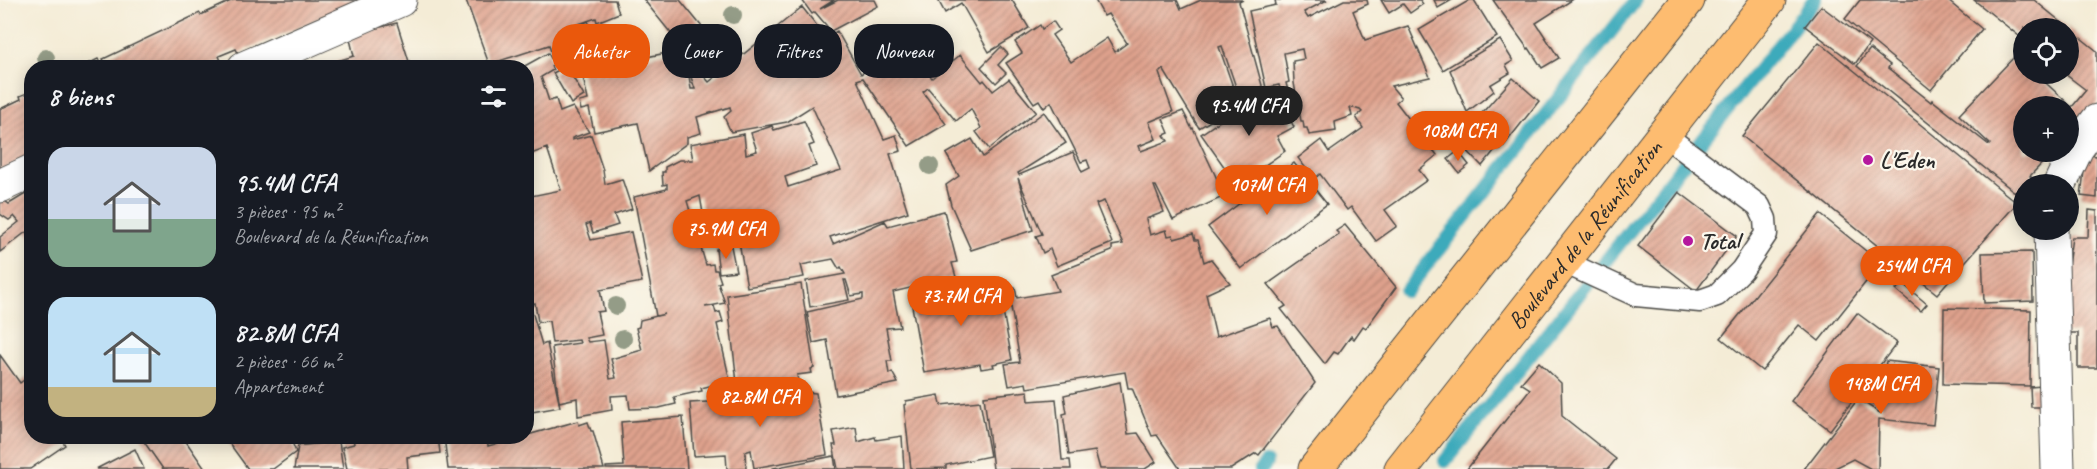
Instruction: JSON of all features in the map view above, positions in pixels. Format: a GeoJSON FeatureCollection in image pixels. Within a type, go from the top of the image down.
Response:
{"type":"FeatureCollection","features":[{"type":"Feature","properties":{"kind":"main road"},"geometry":{"type":"LineString","coordinates":[[1315,469],[1688,0]]}},
{"type":"Feature","properties":{"kind":"main road","name":"Boulevard de la Réunification"},"geometry":{"type":"LineString","coordinates":[[1401,469],[1769,0]]}},
{"type":"Feature","properties":{"kind":"street"},"geometry":{"type":"LineString","coordinates":[[262,60],[400,0]]}},
{"type":"Feature","properties":{"kind":"street"},"geometry":{"type":"LineString","coordinates":[[2065,174],[2077,148],[2097,121]]}},
{"type":"Feature","properties":{"kind":"street"},"geometry":{"type":"LineString","coordinates":[[0,186],[24,175]]}},
{"type":"Feature","properties":{"kind":"street"},"geometry":{"type":"LineString","coordinates":[[2051,240],[2058,469]]}},
{"type":"Feature","properties":{"kind":"lane"},"geometry":{"type":"LineString","coordinates":[[1564,262],[1636,295],[1692,301],[1700,301],[1717,295],[1742,270],[1766,234],[1765,219],[1759,206],[1663,134]]}},
{"type":"Feature","properties":{"kind":"building"},"geometry":{"type":"Polygon","coordinates":[[[233,0],[362,0],[238,53],[236,49],[219,56],[221,60],[103,59],[200,13],[201,15],[233,0]]]}},
{"type":"Feature","properties":{"kind":"building"},"geometry":{"type":"Polygon","coordinates":[[[466,0],[615,0],[619,13],[597,22],[596,18],[578,24],[552,24],[552,52],[549,45],[502,60],[488,60],[466,0]]]}},
{"type":"Feature","properties":{"kind":"building"},"geometry":{"type":"Polygon","coordinates":[[[644,0],[680,0],[700,24],[663,24],[644,0]]]}},
{"type":"Feature","properties":{"kind":"building"},"geometry":{"type":"Polygon","coordinates":[[[802,0],[834,0],[820,9],[838,0],[875,0],[878,6],[842,25],[825,24],[815,12],[812,14],[802,0]]]}},
{"type":"Feature","properties":{"kind":"building"},"geometry":{"type":"Polygon","coordinates":[[[938,0],[1012,0],[1029,28],[989,52],[961,3],[945,13],[938,0]]]}},
{"type":"Feature","properties":{"kind":"building"},"geometry":{"type":"Polygon","coordinates":[[[1095,0],[1177,0],[1181,9],[1201,0],[1243,0],[1239,2],[1263,89],[1240,99],[1222,46],[1219,47],[1239,104],[1199,128],[1163,69],[1159,73],[1173,112],[1149,122],[1156,139],[1139,146],[1141,151],[1168,141],[1164,135],[1169,133],[1163,119],[1183,111],[1225,196],[1173,220],[1154,186],[1164,212],[1146,219],[1150,235],[1166,230],[1168,236],[1173,235],[1174,239],[1193,234],[1195,240],[1198,240],[1204,262],[1211,259],[1230,283],[1206,294],[1216,337],[1270,318],[1273,327],[1278,326],[1315,383],[1259,455],[1256,453],[1231,469],[1180,469],[1157,435],[1152,436],[1132,388],[1128,388],[1125,372],[1027,388],[1026,383],[1009,386],[1005,364],[1020,362],[1008,288],[1015,287],[1017,298],[1058,291],[1051,275],[1112,251],[1112,246],[1123,244],[1104,201],[1096,204],[1112,243],[1057,266],[1050,249],[1043,253],[1036,236],[1042,234],[1018,178],[1033,230],[971,250],[951,205],[946,185],[959,176],[946,154],[972,139],[983,157],[1044,112],[1066,143],[1018,173],[1019,175],[1073,152],[1082,172],[1090,168],[1087,160],[1081,162],[1051,102],[1044,108],[1039,100],[1034,103],[1006,63],[1022,53],[1015,42],[1040,25],[1042,29],[1053,21],[1059,30],[1052,35],[1071,62],[1107,38],[1115,52],[1127,43],[1108,14],[1104,16],[1095,0]]]}},
{"type":"Feature","properties":{"kind":"building"},"geometry":{"type":"Polygon","coordinates":[[[1275,0],[1327,0],[1304,12],[1308,18],[1344,0],[1367,0],[1368,4],[1353,11],[1365,40],[1408,26],[1430,77],[1391,86],[1401,98],[1396,102],[1437,155],[1419,170],[1427,180],[1385,210],[1397,226],[1376,241],[1351,207],[1347,210],[1320,174],[1314,179],[1298,158],[1321,140],[1329,152],[1363,128],[1356,117],[1362,112],[1350,107],[1352,116],[1335,122],[1336,131],[1309,135],[1301,121],[1294,83],[1293,61],[1304,59],[1302,49],[1284,53],[1289,82],[1286,83],[1288,91],[1281,92],[1279,85],[1266,88],[1249,11],[1276,5],[1275,0]]]}},
{"type":"Feature","properties":{"kind":"building"},"geometry":{"type":"Polygon","coordinates":[[[1381,0],[1420,0],[1423,4],[1410,13],[1403,4],[1389,13],[1381,0]]]}},
{"type":"Feature","properties":{"kind":"building"},"geometry":{"type":"Polygon","coordinates":[[[1434,0],[1452,0],[1438,8],[1434,0]]]}},
{"type":"Feature","properties":{"kind":"building"},"geometry":{"type":"Polygon","coordinates":[[[1470,0],[1474,0],[1497,37],[1443,70],[1419,30],[1470,0]]]}},
{"type":"Feature","properties":{"kind":"building"},"geometry":{"type":"Polygon","coordinates":[[[1493,0],[1572,0],[1536,23],[1559,58],[1542,68],[1493,0]]]}},
{"type":"Feature","properties":{"kind":"building"},"geometry":{"type":"Polygon","coordinates":[[[1860,0],[1947,0],[1982,29],[1931,90],[1845,19],[1860,0]]]}},
{"type":"Feature","properties":{"kind":"building"},"geometry":{"type":"Polygon","coordinates":[[[1974,0],[2034,0],[2056,18],[2013,18],[2013,31],[1974,0]]]}},
{"type":"Feature","properties":{"kind":"building"},"geometry":{"type":"Polygon","coordinates":[[[1821,6],[1870,43],[1855,64],[1805,26],[1821,6]]]}},
{"type":"Feature","properties":{"kind":"building"},"geometry":{"type":"Polygon","coordinates":[[[802,7],[816,24],[781,24],[802,7]]]}},
{"type":"Feature","properties":{"kind":"building"},"geometry":{"type":"Polygon","coordinates":[[[397,23],[409,60],[341,60],[354,56],[349,35],[397,23]]]}},
{"type":"Feature","properties":{"kind":"building"},"geometry":{"type":"Polygon","coordinates":[[[2079,36],[2097,51],[2097,104],[2079,124],[2079,98],[2086,90],[2078,84],[2079,36]]]}},
{"type":"Feature","properties":{"kind":"building"},"geometry":{"type":"Polygon","coordinates":[[[842,40],[854,61],[854,78],[863,78],[857,80],[884,139],[896,135],[901,151],[890,154],[908,212],[830,237],[833,244],[885,221],[888,226],[944,211],[957,262],[952,263],[956,277],[893,292],[900,327],[886,328],[892,361],[887,361],[889,374],[892,372],[898,383],[836,395],[827,340],[813,343],[807,312],[863,299],[863,294],[851,296],[846,280],[844,280],[849,300],[810,307],[806,281],[845,274],[833,259],[801,265],[804,277],[747,287],[737,230],[707,236],[700,196],[687,201],[706,265],[713,264],[721,282],[718,283],[725,303],[705,307],[714,306],[716,313],[720,312],[723,322],[717,324],[730,381],[701,388],[702,391],[674,397],[676,404],[659,408],[630,409],[628,395],[611,396],[612,410],[578,416],[577,398],[559,402],[552,347],[580,343],[579,340],[552,343],[549,321],[538,322],[534,303],[534,195],[561,190],[547,148],[534,153],[534,61],[548,53],[552,60],[552,71],[541,77],[549,101],[556,99],[560,112],[573,107],[589,132],[572,138],[572,140],[591,135],[603,170],[605,184],[622,179],[632,209],[614,215],[618,225],[593,233],[590,223],[586,225],[591,240],[631,232],[642,282],[600,290],[604,311],[597,312],[602,335],[586,338],[588,342],[604,340],[610,379],[616,378],[611,359],[642,350],[636,328],[639,327],[640,320],[665,314],[656,316],[634,197],[667,189],[667,184],[663,185],[662,172],[665,172],[665,167],[679,160],[693,160],[690,144],[744,134],[746,154],[757,151],[751,133],[772,126],[774,130],[804,121],[814,144],[809,146],[816,166],[785,177],[788,187],[841,170],[812,106],[787,122],[731,132],[724,117],[731,111],[730,107],[697,117],[701,133],[687,137],[687,143],[649,171],[638,123],[594,132],[589,108],[581,110],[579,102],[588,100],[583,78],[650,78],[650,56],[662,54],[662,78],[689,78],[691,89],[695,89],[691,78],[706,78],[709,82],[714,78],[742,78],[742,55],[754,46],[754,78],[842,78],[842,40]]]}},
{"type":"Feature","properties":{"kind":"building"},"geometry":{"type":"Polygon","coordinates":[[[1500,40],[1513,61],[1506,65],[1510,73],[1490,85],[1494,91],[1467,112],[1450,70],[1500,40]]]}},
{"type":"Feature","properties":{"kind":"building","name":"L'Eden"},"geometry":{"type":"Polygon","coordinates":[[[1819,42],[2013,200],[2013,208],[1937,294],[1742,136],[1819,42]]]}},
{"type":"Feature","properties":{"kind":"building"},"geometry":{"type":"Polygon","coordinates":[[[1001,47],[1008,54],[998,65],[1006,73],[996,83],[981,67],[1001,47]]]}},
{"type":"Feature","properties":{"kind":"building"},"geometry":{"type":"Polygon","coordinates":[[[1870,49],[1890,65],[1888,68],[1989,145],[1959,115],[2013,58],[2013,84],[2047,84],[2060,96],[2013,96],[2013,162],[2043,162],[2032,174],[2013,174],[2013,191],[1857,66],[1870,49]]]}},
{"type":"Feature","properties":{"kind":"building"},"geometry":{"type":"Polygon","coordinates":[[[960,55],[982,82],[984,80],[993,91],[1009,79],[1036,112],[989,149],[976,132],[981,128],[971,109],[956,121],[928,88],[923,92],[946,124],[909,146],[863,78],[954,78],[954,60],[960,55]]]}},
{"type":"Feature","properties":{"kind":"building"},"geometry":{"type":"Polygon","coordinates":[[[556,78],[573,78],[584,96],[571,104],[556,78]]]}},
{"type":"Feature","properties":{"kind":"building"},"geometry":{"type":"Polygon","coordinates":[[[1513,78],[1539,101],[1501,149],[1498,146],[1482,166],[1456,139],[1513,78]]]}},
{"type":"Feature","properties":{"kind":"building"},"geometry":{"type":"Polygon","coordinates":[[[1274,91],[1294,127],[1277,136],[1285,151],[1237,185],[1201,134],[1251,100],[1254,105],[1274,91]]]}},
{"type":"Feature","properties":{"kind":"building"},"geometry":{"type":"Polygon","coordinates":[[[24,94],[24,160],[0,170],[0,109],[21,99],[20,96],[24,94]]]}},
{"type":"Feature","properties":{"kind":"building"},"geometry":{"type":"Polygon","coordinates":[[[1458,151],[1469,165],[1459,173],[1448,159],[1458,151]]]}},
{"type":"Feature","properties":{"kind":"building"},"geometry":{"type":"Polygon","coordinates":[[[2086,155],[2097,156],[2097,198],[2081,196],[2086,155]]]}},
{"type":"Feature","properties":{"kind":"building"},"geometry":{"type":"Polygon","coordinates":[[[1294,163],[1327,204],[1241,269],[1208,227],[1294,163]]]}},
{"type":"Feature","properties":{"kind":"building","name":"Total"},"geometry":{"type":"Polygon","coordinates":[[[1679,192],[1737,236],[1696,291],[1638,246],[1679,192]]]}},
{"type":"Feature","properties":{"kind":"building"},"geometry":{"type":"Polygon","coordinates":[[[24,195],[24,234],[0,252],[0,237],[19,222],[14,216],[9,220],[0,214],[2,199],[9,204],[24,195]]]}},
{"type":"Feature","properties":{"kind":"building"},"geometry":{"type":"Polygon","coordinates":[[[2089,210],[2097,211],[2097,368],[2078,368],[2078,333],[2059,333],[2072,240],[2088,237],[2089,210]]]}},
{"type":"Feature","properties":{"kind":"building"},"geometry":{"type":"Polygon","coordinates":[[[1820,214],[1881,263],[1819,341],[1799,325],[1762,371],[1721,338],[1820,214]]]}},
{"type":"Feature","properties":{"kind":"building"},"geometry":{"type":"Polygon","coordinates":[[[1345,225],[1396,287],[1366,328],[1363,326],[1354,339],[1351,336],[1338,354],[1334,352],[1325,364],[1281,309],[1286,306],[1268,284],[1339,234],[1336,231],[1345,225]]]}},
{"type":"Feature","properties":{"kind":"building"},"geometry":{"type":"Polygon","coordinates":[[[731,246],[736,271],[719,273],[716,249],[731,246]]]}},
{"type":"Feature","properties":{"kind":"building"},"geometry":{"type":"Polygon","coordinates":[[[2032,252],[2033,301],[1984,303],[1982,253],[2032,252]]]}},
{"type":"Feature","properties":{"kind":"building"},"geometry":{"type":"Polygon","coordinates":[[[997,279],[1012,360],[981,369],[980,364],[924,373],[910,295],[997,279]]]}},
{"type":"Feature","properties":{"kind":"building"},"geometry":{"type":"Polygon","coordinates":[[[1902,283],[1927,304],[1921,311],[1896,290],[1902,283]]]}},
{"type":"Feature","properties":{"kind":"building"},"geometry":{"type":"Polygon","coordinates":[[[801,284],[814,368],[811,369],[812,373],[797,375],[798,382],[740,391],[739,383],[737,383],[727,295],[801,284]]]}},
{"type":"Feature","properties":{"kind":"building"},"geometry":{"type":"Polygon","coordinates":[[[1944,308],[2031,310],[2030,386],[1943,384],[1944,308]]]}},
{"type":"Feature","properties":{"kind":"building"},"geometry":{"type":"Polygon","coordinates":[[[1857,313],[1897,343],[1830,430],[1791,401],[1857,313]]]}},
{"type":"Feature","properties":{"kind":"building"},"geometry":{"type":"Polygon","coordinates":[[[534,318],[542,345],[547,343],[560,407],[534,412],[534,318]]]}},
{"type":"Feature","properties":{"kind":"building"},"geometry":{"type":"Polygon","coordinates":[[[0,355],[20,383],[24,380],[24,444],[65,445],[30,469],[0,469],[0,355]]]}},
{"type":"Feature","properties":{"kind":"building"},"geometry":{"type":"Polygon","coordinates":[[[1886,361],[1939,367],[1933,425],[1879,419],[1878,469],[1871,469],[1853,459],[1833,469],[1804,469],[1858,399],[1880,413],[1881,406],[1863,398],[1873,378],[1883,383],[1886,361]]]}},
{"type":"Feature","properties":{"kind":"building"},"geometry":{"type":"Polygon","coordinates":[[[1539,362],[1561,383],[1562,416],[1616,459],[1608,469],[1467,469],[1530,389],[1521,383],[1539,362]]]}},
{"type":"Feature","properties":{"kind":"building"},"geometry":{"type":"Polygon","coordinates":[[[1120,382],[1128,434],[1138,433],[1156,462],[1145,469],[1100,469],[1095,451],[1069,455],[1063,414],[1067,413],[1064,395],[1120,382]]]}},
{"type":"Feature","properties":{"kind":"building"},"geometry":{"type":"Polygon","coordinates":[[[2042,386],[2044,407],[2031,407],[2030,387],[2042,386]]]}},
{"type":"Feature","properties":{"kind":"building"},"geometry":{"type":"Polygon","coordinates":[[[806,389],[806,392],[816,393],[827,455],[754,468],[751,450],[745,452],[746,469],[727,469],[726,454],[694,456],[690,403],[744,400],[743,391],[806,389]]]}},
{"type":"Feature","properties":{"kind":"building"},"geometry":{"type":"Polygon","coordinates":[[[1028,391],[1029,401],[1056,399],[1062,460],[1070,460],[1071,469],[993,469],[984,396],[1028,391]]]}},
{"type":"Feature","properties":{"kind":"building"},"geometry":{"type":"Polygon","coordinates":[[[939,395],[941,405],[980,401],[990,456],[946,465],[946,468],[911,469],[904,405],[906,401],[939,395]]]}},
{"type":"Feature","properties":{"kind":"building"},"geometry":{"type":"Polygon","coordinates":[[[683,417],[687,469],[606,469],[606,467],[624,466],[621,422],[683,417]]]}},
{"type":"Feature","properties":{"kind":"building"},"geometry":{"type":"Polygon","coordinates":[[[578,421],[579,425],[588,422],[593,431],[604,469],[448,469],[445,444],[488,444],[488,446],[534,444],[534,433],[578,421]]]}},
{"type":"Feature","properties":{"kind":"building"},"geometry":{"type":"Polygon","coordinates":[[[856,427],[858,442],[875,437],[876,440],[902,436],[904,469],[838,469],[833,445],[836,445],[833,431],[856,427]]]}},
{"type":"Feature","properties":{"kind":"building"},"geometry":{"type":"Polygon","coordinates":[[[146,444],[188,444],[205,469],[163,469],[146,444]]]}},
{"type":"Feature","properties":{"kind":"building"},"geometry":{"type":"Polygon","coordinates":[[[230,444],[293,444],[296,452],[273,469],[248,469],[230,444]]]}},
{"type":"Feature","properties":{"kind":"building"},"geometry":{"type":"Polygon","coordinates":[[[339,444],[343,469],[294,469],[298,446],[339,444]]]}},
{"type":"Feature","properties":{"kind":"building"},"geometry":{"type":"Polygon","coordinates":[[[354,444],[439,444],[440,453],[407,457],[408,469],[347,469],[342,447],[354,444]]]}},
{"type":"Feature","properties":{"kind":"building"},"geometry":{"type":"Polygon","coordinates":[[[135,449],[144,469],[96,469],[135,449]]]}},
{"type":"Feature","properties":{"kind":"building"},"geometry":{"type":"Polygon","coordinates":[[[834,456],[836,469],[773,469],[773,468],[834,456]]]}},
{"type":"Feature","properties":{"kind":"waterway"},"geometry":{"type":"LineString","coordinates":[[1406,291],[1636,0]]}},
{"type":"Feature","properties":{"kind":"waterway"},"geometry":{"type":"LineString","coordinates":[[1445,461],[1815,0]]}},
{"type":"Feature","properties":{"kind":"waterway"},"geometry":{"type":"LineString","coordinates":[[1261,469],[1266,463]]}},
{"type":"Feature","properties":{"kind":"place","name":"L'Eden"},"geometry":{"type":"Point","coordinates":[1868,160]}},
{"type":"Feature","properties":{"kind":"place","name":"Total"},"geometry":{"type":"Point","coordinates":[1688,241]}}]}
